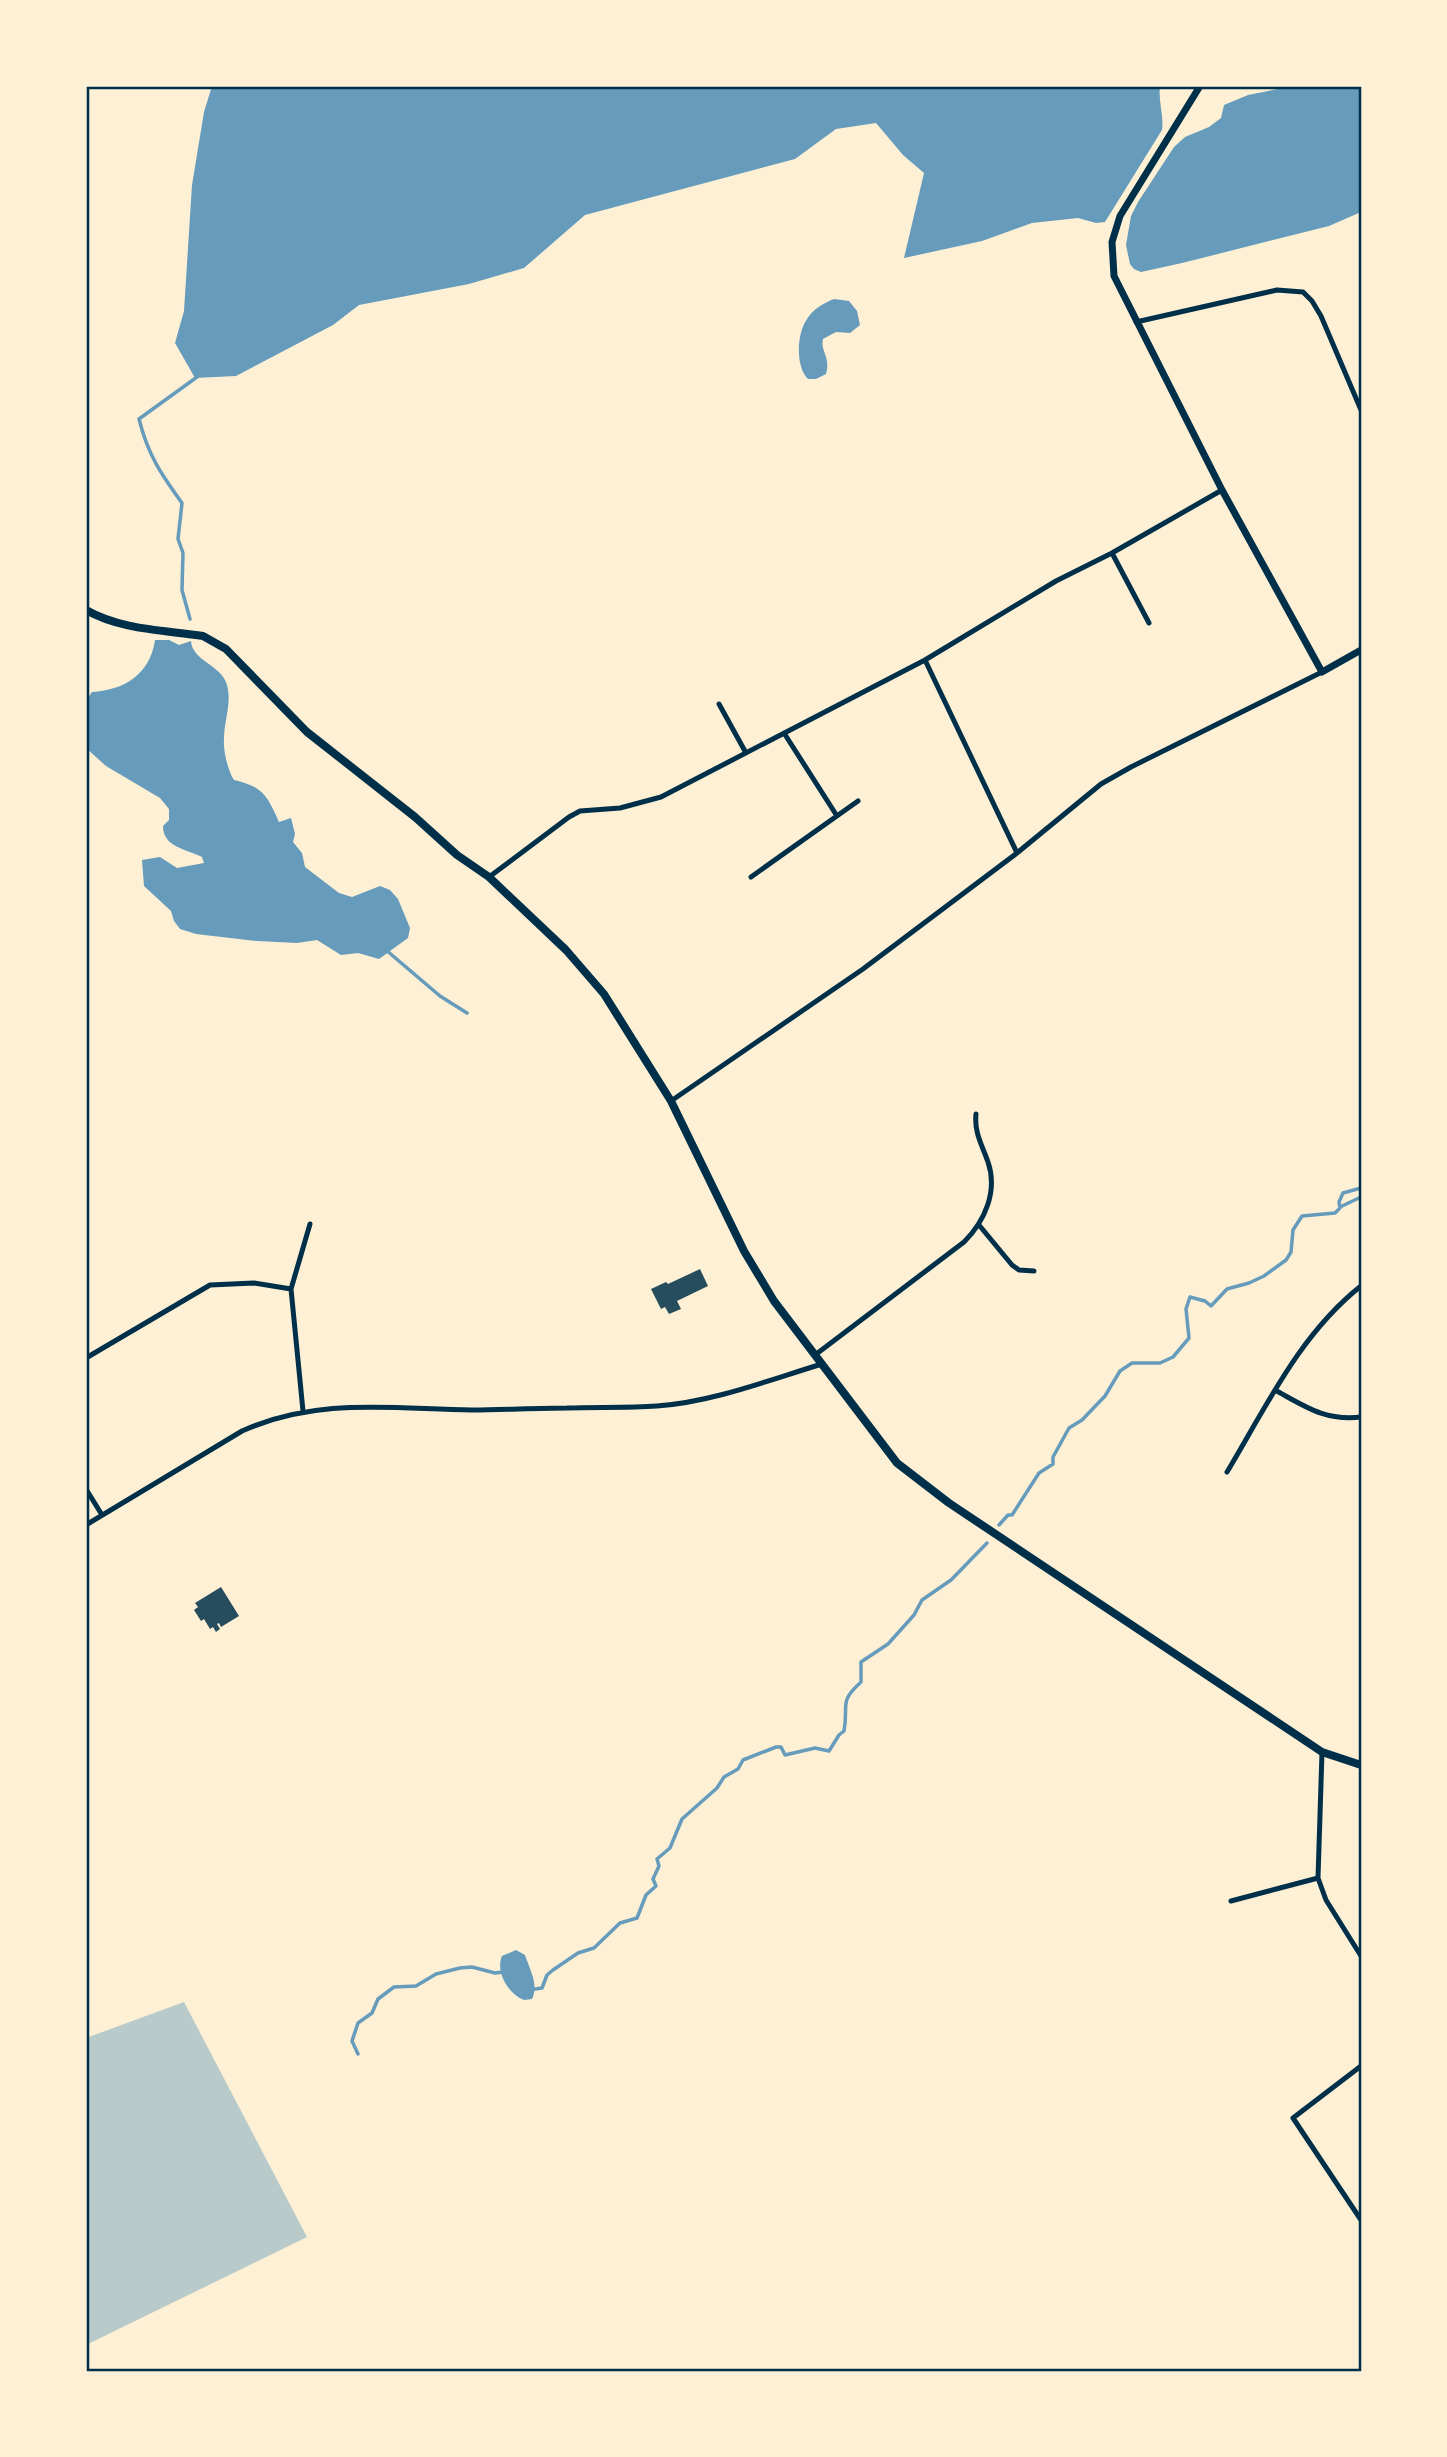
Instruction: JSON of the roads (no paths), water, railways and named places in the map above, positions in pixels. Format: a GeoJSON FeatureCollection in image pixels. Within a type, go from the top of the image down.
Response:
{"type":"FeatureCollection","features":[{"type":"Feature","properties":{"kind":"main road"},"geometry":{"type":"LineString","coordinates":[[86,610],[119,624],[203,636],[215,642],[238,660],[306,732],[415,817],[457,855],[489,877],[566,950],[604,994],[671,1101],[744,1251],[774,1301],[897,1463],[949,1503],[1322,1752],[1361,1765]]}},
{"type":"Feature","properties":{"kind":"street"},"geometry":{"type":"LineString","coordinates":[[1200,86],[1128,200],[1115,229],[1111,253],[1114,276],[1222,490],[1322,672]]}},
{"type":"Feature","properties":{"kind":"street"},"geometry":{"type":"LineString","coordinates":[[1136,322],[1277,290],[1303,292],[1321,316],[1361,410]]}},
{"type":"Feature","properties":{"kind":"street"},"geometry":{"type":"LineString","coordinates":[[489,877],[580,811],[620,808],[661,797],[925,660],[1056,581],[1222,490]]}},
{"type":"Feature","properties":{"kind":"street"},"geometry":{"type":"LineString","coordinates":[[1111,553],[1149,623]]}},
{"type":"Feature","properties":{"kind":"street"},"geometry":{"type":"LineString","coordinates":[[671,1101],[863,970],[1017,853],[1101,784],[1361,650]]}},
{"type":"Feature","properties":{"kind":"street"},"geometry":{"type":"LineString","coordinates":[[925,660],[1017,853]]}},
{"type":"Feature","properties":{"kind":"street"},"geometry":{"type":"LineString","coordinates":[[719,704],[746,753]]}},
{"type":"Feature","properties":{"kind":"street"},"geometry":{"type":"LineString","coordinates":[[784,733],[837,816]]}},
{"type":"Feature","properties":{"kind":"street"},"geometry":{"type":"LineString","coordinates":[[751,877],[858,801]]}},
{"type":"Feature","properties":{"kind":"street"},"geometry":{"type":"LineString","coordinates":[[815,1355],[964,1242],[978,1225],[988,1205],[991,1178],[977,1132],[976,1114]]}},
{"type":"Feature","properties":{"kind":"street"},"geometry":{"type":"LineString","coordinates":[[303,1410],[291,1289],[310,1224]]}},
{"type":"Feature","properties":{"kind":"street"},"geometry":{"type":"LineString","coordinates":[[978,1225],[1012,1265],[1019,1270],[1034,1271]]}},
{"type":"Feature","properties":{"kind":"street"},"geometry":{"type":"LineString","coordinates":[[86,1358],[210,1284],[254,1283],[291,1289]]}},
{"type":"Feature","properties":{"kind":"street"},"geometry":{"type":"LineString","coordinates":[[1227,1472],[1275,1390],[1314,1331],[1361,1286]]}},
{"type":"Feature","properties":{"kind":"street"},"geometry":{"type":"LineString","coordinates":[[86,1525],[242,1431],[267,1420],[303,1410],[342,1407],[474,1410],[658,1406],[718,1395],[822,1364]]}},
{"type":"Feature","properties":{"kind":"street"},"geometry":{"type":"LineString","coordinates":[[1275,1390],[1320,1415],[1342,1419],[1361,1417]]}},
{"type":"Feature","properties":{"kind":"street"},"geometry":{"type":"LineString","coordinates":[[86,1489],[102,1514]]}},
{"type":"Feature","properties":{"kind":"street"},"geometry":{"type":"LineString","coordinates":[[1322,1752],[1318,1878],[1326,1900],[1361,1956]]}},
{"type":"Feature","properties":{"kind":"street"},"geometry":{"type":"LineString","coordinates":[[1231,1901],[1318,1878]]}},
{"type":"Feature","properties":{"kind":"street"},"geometry":{"type":"LineString","coordinates":[[1361,2066],[1293,2118],[1361,2220]]}},
{"type":"Feature","properties":{"kind":"water"},"geometry":{"type":"Polygon","coordinates":[[[212,86],[1160,86],[1162,130],[1105,222],[1096,223],[1078,218],[1032,223],[982,241],[904,258],[924,173],[903,155],[876,123],[836,129],[795,159],[585,215],[524,268],[469,284],[359,305],[333,325],[236,376],[195,378],[175,343],[184,311],[192,185],[204,112],[212,86]]]}},
{"type":"Feature","properties":{"kind":"water"},"geometry":{"type":"Polygon","coordinates":[[[1293,86],[1361,86],[1361,212],[1329,226],[1182,263],[1141,272],[1134,269],[1130,264],[1126,245],[1131,216],[1174,147],[1185,137],[1209,127],[1221,118],[1224,105],[1248,95],[1293,86]]]}},
{"type":"Feature","properties":{"kind":"water"},"geometry":{"type":"Polygon","coordinates":[[[834,299],[849,301],[857,311],[860,325],[850,333],[836,332],[823,339],[826,374],[816,379],[808,379],[799,358],[801,332],[812,312],[834,299]]]}},
{"type":"Feature","properties":{"kind":"water"},"geometry":{"type":"Polygon","coordinates":[[[155,640],[169,640],[179,645],[191,641],[196,654],[224,678],[229,698],[224,744],[230,771],[234,780],[252,786],[263,794],[279,822],[291,818],[295,834],[293,842],[302,853],[305,867],[339,893],[352,897],[380,886],[390,890],[398,899],[410,928],[408,938],[379,959],[358,953],[341,955],[317,940],[297,943],[257,941],[196,934],[180,929],[171,911],[144,886],[142,860],[160,857],[177,868],[204,863],[202,857],[176,846],[167,839],[163,826],[169,820],[169,809],[160,798],[106,766],[86,748],[86,701],[92,692],[125,684],[142,671],[155,640]]]}},
{"type":"Feature","properties":{"kind":"water"},"geometry":{"type":"Polygon","coordinates":[[[516,1950],[525,1955],[531,1972],[535,1988],[532,1999],[524,2000],[518,1997],[502,1976],[502,1956],[516,1950]]]}},
{"type":"Feature","properties":{"kind":"waterway"},"geometry":{"type":"LineString","coordinates":[[190,619],[182,590],[183,553],[178,539],[182,503],[156,464],[139,419],[197,377]]}},
{"type":"Feature","properties":{"kind":"waterway"},"geometry":{"type":"LineString","coordinates":[[386,950],[440,996],[467,1013]]}},
{"type":"Feature","properties":{"kind":"waterway"},"geometry":{"type":"LineString","coordinates":[[999,1525],[1008,1515],[1012,1515],[1039,1473],[1053,1464],[1053,1457],[1069,1428],[1082,1420],[1105,1396],[1120,1371],[1132,1363],[1160,1363],[1173,1357],[1189,1338],[1186,1309],[1190,1297],[1205,1301],[1211,1306],[1227,1289],[1264,1276],[1286,1260],[1291,1252],[1293,1230],[1302,1216],[1335,1213],[1340,1208],[1339,1202],[1343,1193],[1361,1188]]}},
{"type":"Feature","properties":{"kind":"waterway"},"geometry":{"type":"LineString","coordinates":[[1340,1207],[1361,1197]]}},
{"type":"Feature","properties":{"kind":"waterway"},"geometry":{"type":"LineString","coordinates":[[535,1989],[542,1988],[547,1975],[553,1970],[578,1953],[594,1948],[620,1923],[637,1918],[646,1895],[656,1886],[653,1879],[659,1866],[657,1859],[670,1848],[682,1819],[717,1788],[724,1777],[738,1769],[743,1760],[776,1747],[781,1747],[785,1755],[815,1748],[829,1751],[844,1731],[847,1700],[861,1682],[861,1662],[888,1644],[914,1615],[922,1600],[951,1580],[987,1543]]}},
{"type":"Feature","properties":{"kind":"waterway"},"geometry":{"type":"LineString","coordinates":[[358,2054],[352,2041],[358,2023],[372,2013],[378,1999],[394,1987],[416,1986],[436,1974],[460,1968],[472,1967],[495,1973],[503,1972]]}}]}
